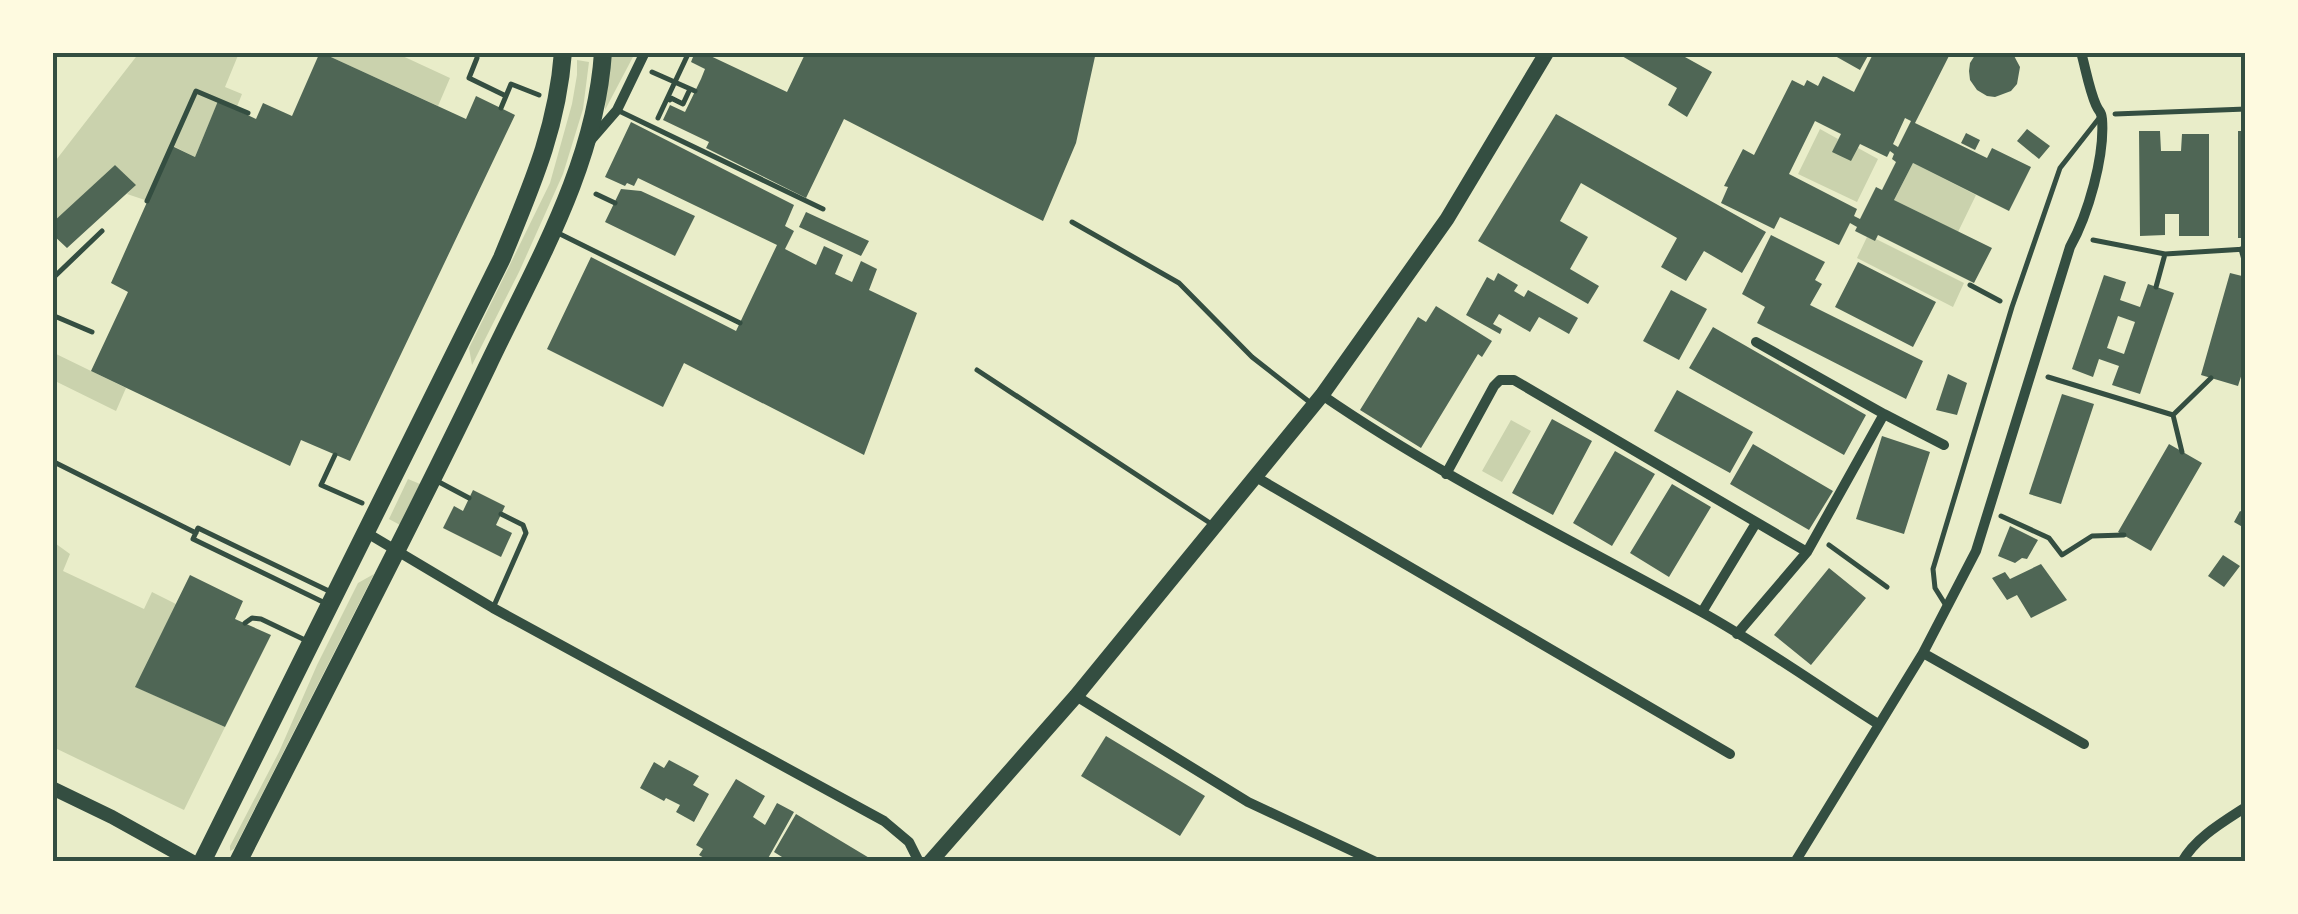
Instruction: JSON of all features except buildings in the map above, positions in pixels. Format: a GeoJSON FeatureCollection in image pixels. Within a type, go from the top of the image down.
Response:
{"type":"FeatureCollection","features":[{"type":"Feature","properties":{"kind":"main road"},"geometry":{"type":"LineString","coordinates":[[202,862],[502,258],[543,157],[563,52]]}},
{"type":"Feature","properties":{"kind":"main road"},"geometry":{"type":"LineString","coordinates":[[238,862],[396,552],[552,230],[587,144],[603,52]]}},
{"type":"Feature","properties":{"kind":"main road"},"geometry":{"type":"LineString","coordinates":[[930,862],[1076,696],[1319,400],[1447,219],[1547,52]]}},
{"type":"Feature","properties":{"kind":"street"},"geometry":{"type":"LineString","coordinates":[[587,144],[617,110],[645,52]]}},
{"type":"Feature","properties":{"kind":"street"},"geometry":{"type":"LineString","coordinates":[[1794,862],[1923,653],[1976,550],[2070,246],[2092,189],[2100,152],[2102,115],[2081,52]]}},
{"type":"Feature","properties":{"kind":"street"},"geometry":{"type":"LineString","coordinates":[[1756,342],[1944,445]]}},
{"type":"Feature","properties":{"kind":"street"},"geometry":{"type":"LineString","coordinates":[[1446,474],[1494,386],[1500,380],[1514,380],[1807,552]]}},
{"type":"Feature","properties":{"kind":"street"},"geometry":{"type":"LineString","coordinates":[[1319,400],[1446,474],[1702,612],[1878,724]]}},
{"type":"Feature","properties":{"kind":"street"},"geometry":{"type":"LineString","coordinates":[[1737,634],[1807,552],[1884,414]]}},
{"type":"Feature","properties":{"kind":"street"},"geometry":{"type":"LineString","coordinates":[[1256,477],[1730,754]]}},
{"type":"Feature","properties":{"kind":"street"},"geometry":{"type":"LineString","coordinates":[[1702,612],[1756,522]]}},
{"type":"Feature","properties":{"kind":"street"},"geometry":{"type":"LineString","coordinates":[[367,533],[494,608],[884,821],[909,842],[919,862]]}},
{"type":"Feature","properties":{"kind":"street"},"geometry":{"type":"LineString","coordinates":[[1923,653],[2084,744]]}},
{"type":"Feature","properties":{"kind":"street"},"geometry":{"type":"LineString","coordinates":[[1076,696],[1248,802],[1376,862]]}},
{"type":"Feature","properties":{"kind":"street"},"geometry":{"type":"LineString","coordinates":[[52,788],[193,862]]}},
{"type":"Feature","properties":{"kind":"street"},"geometry":{"type":"LineString","coordinates":[[2182,862],[2202,838],[2246,808]]}},
{"type":"Feature","properties":{"kind":"lane"},"geometry":{"type":"LineString","coordinates":[[617,110],[823,209]]}},
{"type":"Feature","properties":{"kind":"lane"},"geometry":{"type":"LineString","coordinates":[[1947,607],[1934,588],[1933,569],[2012,306],[2060,168],[2102,115]]}},
{"type":"Feature","properties":{"kind":"lane"},"geometry":{"type":"LineString","coordinates":[[1072,222],[1178,283],[1252,357],[1319,400]]}},
{"type":"Feature","properties":{"kind":"lane"},"geometry":{"type":"LineString","coordinates":[[52,279],[102,230]]}},
{"type":"Feature","properties":{"kind":"lane"},"geometry":{"type":"LineString","coordinates":[[552,230],[740,323]]}},
{"type":"Feature","properties":{"kind":"lane"},"geometry":{"type":"LineString","coordinates":[[52,315],[92,332]]}},
{"type":"Feature","properties":{"kind":"lane"},"geometry":{"type":"LineString","coordinates":[[977,370],[1215,527]]}},
{"type":"Feature","properties":{"kind":"lane"},"geometry":{"type":"LineString","coordinates":[[52,461],[333,600]]}},
{"type":"Feature","properties":{"kind":"lane"},"geometry":{"type":"LineString","coordinates":[[432,478],[469,498]]}},
{"type":"Feature","properties":{"kind":"lane"},"geometry":{"type":"LineString","coordinates":[[494,608],[526,533],[523,525],[501,514]]}},
{"type":"Feature","properties":{"kind":"lane"},"geometry":{"type":"LineString","coordinates":[[196,533],[333,600]]}},
{"type":"Feature","properties":{"kind":"lane"},"geometry":{"type":"LineString","coordinates":[[245,623],[252,618],[261,620],[312,642]]}},
{"type":"Feature","properties":{"kind":"path"},"geometry":{"type":"LineString","coordinates":[[654,126],[689,52]]}},
{"type":"Feature","properties":{"kind":"path"},"geometry":{"type":"LineString","coordinates":[[477,58],[469,78],[506,96]]}},
{"type":"Feature","properties":{"kind":"path"},"geometry":{"type":"LineString","coordinates":[[656,73],[692,90],[683,104],[671,98],[661,119]]}},
{"type":"Feature","properties":{"kind":"path"},"geometry":{"type":"LineString","coordinates":[[501,108],[511,84],[556,102]]}},
{"type":"Feature","properties":{"kind":"path"},"geometry":{"type":"LineString","coordinates":[[147,201],[196,90],[248,113]]}},
{"type":"Feature","properties":{"kind":"path"},"geometry":{"type":"LineString","coordinates":[[2102,115],[2246,109]]}},
{"type":"Feature","properties":{"kind":"path"},"geometry":{"type":"LineString","coordinates":[[596,194],[615,203]]}},
{"type":"Feature","properties":{"kind":"path"},"geometry":{"type":"LineString","coordinates":[[2076,237],[2166,254],[2243,249],[2246,267]]}},
{"type":"Feature","properties":{"kind":"path"},"geometry":{"type":"LineString","coordinates":[[2156,286],[2166,254]]}},
{"type":"Feature","properties":{"kind":"path"},"geometry":{"type":"LineString","coordinates":[[1970,285],[2000,301]]}},
{"type":"Feature","properties":{"kind":"path"},"geometry":{"type":"LineString","coordinates":[[2031,372],[2173,415]]}},
{"type":"Feature","properties":{"kind":"path"},"geometry":{"type":"LineString","coordinates":[[2173,415],[2211,378]]}},
{"type":"Feature","properties":{"kind":"path"},"geometry":{"type":"LineString","coordinates":[[2173,415],[2182,452]]}},
{"type":"Feature","properties":{"kind":"path"},"geometry":{"type":"LineString","coordinates":[[335,455],[321,485],[378,510]]}},
{"type":"Feature","properties":{"kind":"path"},"geometry":{"type":"LineString","coordinates":[[1990,510],[2049,538],[2062,555],[2092,536],[2124,535]]}},
{"type":"Feature","properties":{"kind":"path"},"geometry":{"type":"LineString","coordinates":[[1817,536],[1887,587]]}},
{"type":"Feature","properties":{"kind":"green space"},"geometry":{"type":"Polygon","coordinates":[[[139,53],[239,53],[225,87],[242,94],[236,109],[218,102],[195,157],[173,146],[148,201],[127,194],[135,185],[115,165],[53,223],[53,164],[139,53]]]}},
{"type":"Feature","properties":{"kind":"green space"},"geometry":{"type":"Polygon","coordinates":[[[322,53],[396,53],[450,78],[438,106],[322,53]]]}},
{"type":"Feature","properties":{"kind":"green space"},"geometry":{"type":"Polygon","coordinates":[[[609,53],[635,53],[605,110],[609,53]]]}},
{"type":"Feature","properties":{"kind":"green space"},"geometry":{"type":"Polygon","coordinates":[[[577,60],[589,62],[583,109],[563,174],[472,365],[469,348],[550,183],[572,104],[577,60]]]}},
{"type":"Feature","properties":{"kind":"green space"},"geometry":{"type":"Polygon","coordinates":[[[1820,129],[1838,139],[1833,152],[1858,148],[1878,159],[1857,202],[1798,174],[1820,129]]]}},
{"type":"Feature","properties":{"kind":"green space"},"geometry":{"type":"Polygon","coordinates":[[[1913,163],[1976,195],[1958,232],[1894,200],[1913,163]]]}},
{"type":"Feature","properties":{"kind":"green space"},"geometry":{"type":"Polygon","coordinates":[[[1867,237],[1964,283],[1953,307],[1857,258],[1867,237]]]}},
{"type":"Feature","properties":{"kind":"green space"},"geometry":{"type":"Polygon","coordinates":[[[52,352],[126,388],[116,411],[53,380],[52,352]]]}},
{"type":"Feature","properties":{"kind":"green space"},"geometry":{"type":"Polygon","coordinates":[[[1511,420],[1531,431],[1502,482],[1482,471],[1511,420]]]}},
{"type":"Feature","properties":{"kind":"green space"},"geometry":{"type":"Polygon","coordinates":[[[408,479],[420,484],[400,525],[389,519],[408,479]]]}},
{"type":"Feature","properties":{"kind":"green space"},"geometry":{"type":"Polygon","coordinates":[[[52,541],[70,554],[63,571],[144,609],[152,592],[176,604],[136,687],[225,727],[184,810],[53,747],[52,541]]]}},
{"type":"Feature","properties":{"kind":"green space"},"geometry":{"type":"Polygon","coordinates":[[[374,574],[234,849],[230,851],[358,583],[374,574]]]}}]}
